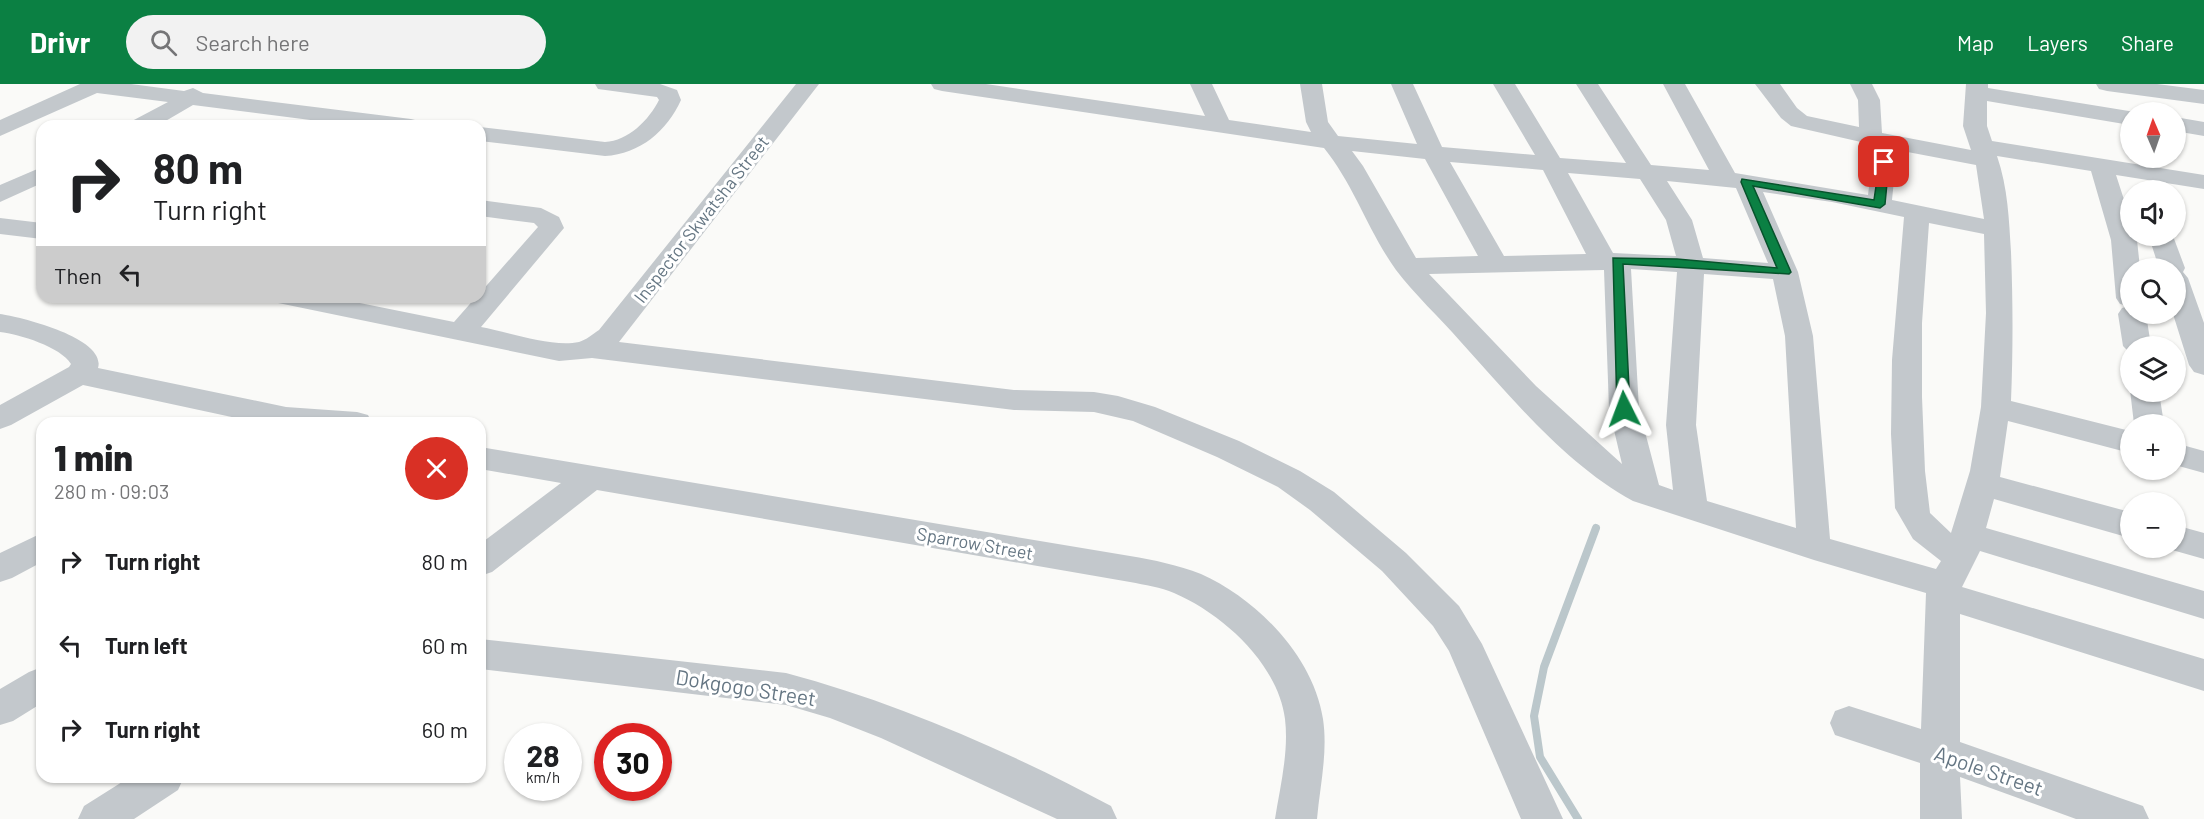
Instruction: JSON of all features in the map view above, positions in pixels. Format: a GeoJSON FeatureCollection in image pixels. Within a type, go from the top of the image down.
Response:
{"type":"FeatureCollection","features":[{"type":"Feature","properties":{"kind":"street"},"geometry":{"type":"LineString","coordinates":[[150,120],[208,84]]}},
{"type":"Feature","properties":{"kind":"street"},"geometry":{"type":"LineString","coordinates":[[486,135],[604,149],[620,148],[637,141],[670,100],[669,95],[663,91],[606,84]]}},
{"type":"Feature","properties":{"kind":"street","name":"Inspector Skwatsha Street"},"geometry":{"type":"LineString","coordinates":[[590,348],[609,336],[808,84]]}},
{"type":"Feature","properties":{"kind":"street"},"geometry":{"type":"LineString","coordinates":[[942,84],[1329,142],[1736,180],[1880,204],[1997,229]]}},
{"type":"Feature","properties":{"kind":"street"},"geometry":{"type":"LineString","coordinates":[[1201,84],[1221,127]]}},
{"type":"Feature","properties":{"kind":"street"},"geometry":{"type":"LineString","coordinates":[[1311,84],[1317,122],[1329,142],[1351,166],[1407,266],[1525,393],[1579,445],[1619,479],[1645,494],[1814,547],[2204,605]]}},
{"type":"Feature","properties":{"kind":"street"},"geometry":{"type":"LineString","coordinates":[[1402,84],[1433,153],[1495,264]]}},
{"type":"Feature","properties":{"kind":"street"},"geometry":{"type":"LineString","coordinates":[[1504,84],[1551,162],[1586,232],[1611,261],[1624,409],[1645,494]]}},
{"type":"Feature","properties":{"kind":"street"},"geometry":{"type":"LineString","coordinates":[[1587,84],[1645,171],[1662,190],[1679,220],[1691,264],[1681,425],[1692,508]]}},
{"type":"Feature","properties":{"kind":"street"},"geometry":{"type":"LineString","coordinates":[[1674,84],[1736,180],[1785,272],[1799,336],[1814,547]]}},
{"type":"Feature","properties":{"kind":"street"},"geometry":{"type":"LineString","coordinates":[[1766,84],[1774,90],[1789,114],[1798,121],[1878,138],[1984,153],[2100,165],[2204,182]]}},
{"type":"Feature","properties":{"kind":"street"},"geometry":{"type":"LineString","coordinates":[[2107,84],[2204,97]]}},
{"type":"Feature","properties":{"kind":"street"},"geometry":{"type":"LineString","coordinates":[[0,129],[96,85],[186,99],[361,120]]}},
{"type":"Feature","properties":{"kind":"street"},"geometry":{"type":"LineString","coordinates":[[1871,89],[1878,138],[1880,204]]}},
{"type":"Feature","properties":{"kind":"street"},"geometry":{"type":"LineString","coordinates":[[1941,819],[1940,752],[1954,568],[1982,484],[1996,407],[2000,313],[1997,229],[1993,185],[1974,118],[1977,89],[2120,116]]}},
{"type":"Feature","properties":{"kind":"street"},"geometry":{"type":"LineString","coordinates":[[2186,126],[2204,129]]}},
{"type":"Feature","properties":{"kind":"street"},"geometry":{"type":"LineString","coordinates":[[2100,165],[2124,240],[2126,258]]}},
{"type":"Feature","properties":{"kind":"street"},"geometry":{"type":"LineString","coordinates":[[0,195],[36,177]]}},
{"type":"Feature","properties":{"kind":"street"},"geometry":{"type":"LineString","coordinates":[[461,332],[551,228],[550,222],[541,216],[486,209]]}},
{"type":"Feature","properties":{"kind":"street"},"geometry":{"type":"LineString","coordinates":[[1917,212],[1909,294],[1905,373],[1911,508],[1914,519],[1954,568],[2204,675]]}},
{"type":"Feature","properties":{"kind":"street"},"geometry":{"type":"LineString","coordinates":[[0,226],[36,230]]}},
{"type":"Feature","properties":{"kind":"street"},"geometry":{"type":"LineString","coordinates":[[1407,266],[1611,261],[1691,264],[1785,272]]}},
{"type":"Feature","properties":{"kind":"street"},"geometry":{"type":"LineString","coordinates":[[318,303],[559,352],[590,348],[964,394],[1042,401],[1094,402],[1144,414],[1263,465],[1322,501],[1394,562],[1446,616],[1464,644],[1542,819]]}},
{"type":"Feature","properties":{"kind":"street"},"geometry":{"type":"LineString","coordinates":[[2186,311],[2204,365]]}},
{"type":"Feature","properties":{"kind":"street"},"geometry":{"type":"LineString","coordinates":[[0,323],[25,326],[75,351],[83,356],[85,362],[84,368],[78,374],[0,418]]}},
{"type":"Feature","properties":{"kind":"street"},"geometry":{"type":"LineString","coordinates":[[78,374],[268,417]]}},
{"type":"Feature","properties":{"kind":"street"},"geometry":{"type":"LineString","coordinates":[[1996,407],[2120,439]]}},
{"type":"Feature","properties":{"kind":"street"},"geometry":{"type":"LineString","coordinates":[[2186,457],[2204,462]]}},
{"type":"Feature","properties":{"kind":"street","name":"Sparrow Street"},"geometry":{"type":"LineString","coordinates":[[486,459],[1130,569],[1189,584],[1217,599],[1247,623],[1290,677],[1300,700],[1306,735],[1296,819]]}},
{"type":"Feature","properties":{"kind":"street"},"geometry":{"type":"LineString","coordinates":[[486,558],[591,477]]}},
{"type":"Feature","properties":{"kind":"street"},"geometry":{"type":"LineString","coordinates":[[1982,484],[2120,522]]}},
{"type":"Feature","properties":{"kind":"street"},"geometry":{"type":"LineString","coordinates":[[2186,541],[2204,546]]}},
{"type":"Feature","properties":{"kind":"street"},"geometry":{"type":"LineString","coordinates":[[0,569],[36,549]]}},
{"type":"Feature","properties":{"kind":"street","name":"Dokgogo Street"},"geometry":{"type":"LineString","coordinates":[[486,655],[786,689],[814,696],[883,719],[1044,806],[1096,819]]}},
{"type":"Feature","properties":{"kind":"street"},"geometry":{"type":"LineString","coordinates":[[0,709],[36,687]]}},
{"type":"Feature","properties":{"kind":"street","name":"Apole Street"},"geometry":{"type":"LineString","coordinates":[[1850,723],[1940,752],[2128,819]]}},
{"type":"Feature","properties":{"kind":"street"},"geometry":{"type":"LineString","coordinates":[[99,819],[155,783]]}},
{"type":"Feature","properties":{"kind":"waterway"},"geometry":{"type":"LineString","coordinates":[[1578,819],[1540,757],[1534,716],[1544,667],[1596,528]]}},
{"type":"Feature","properties":{"kind":"route"},"geometry":{"type":"LineString","coordinates":[[1624,409],[1617,261],[1653,261],[1785,272],[1746,182],[1880,204],[1884,162]]}}]}
